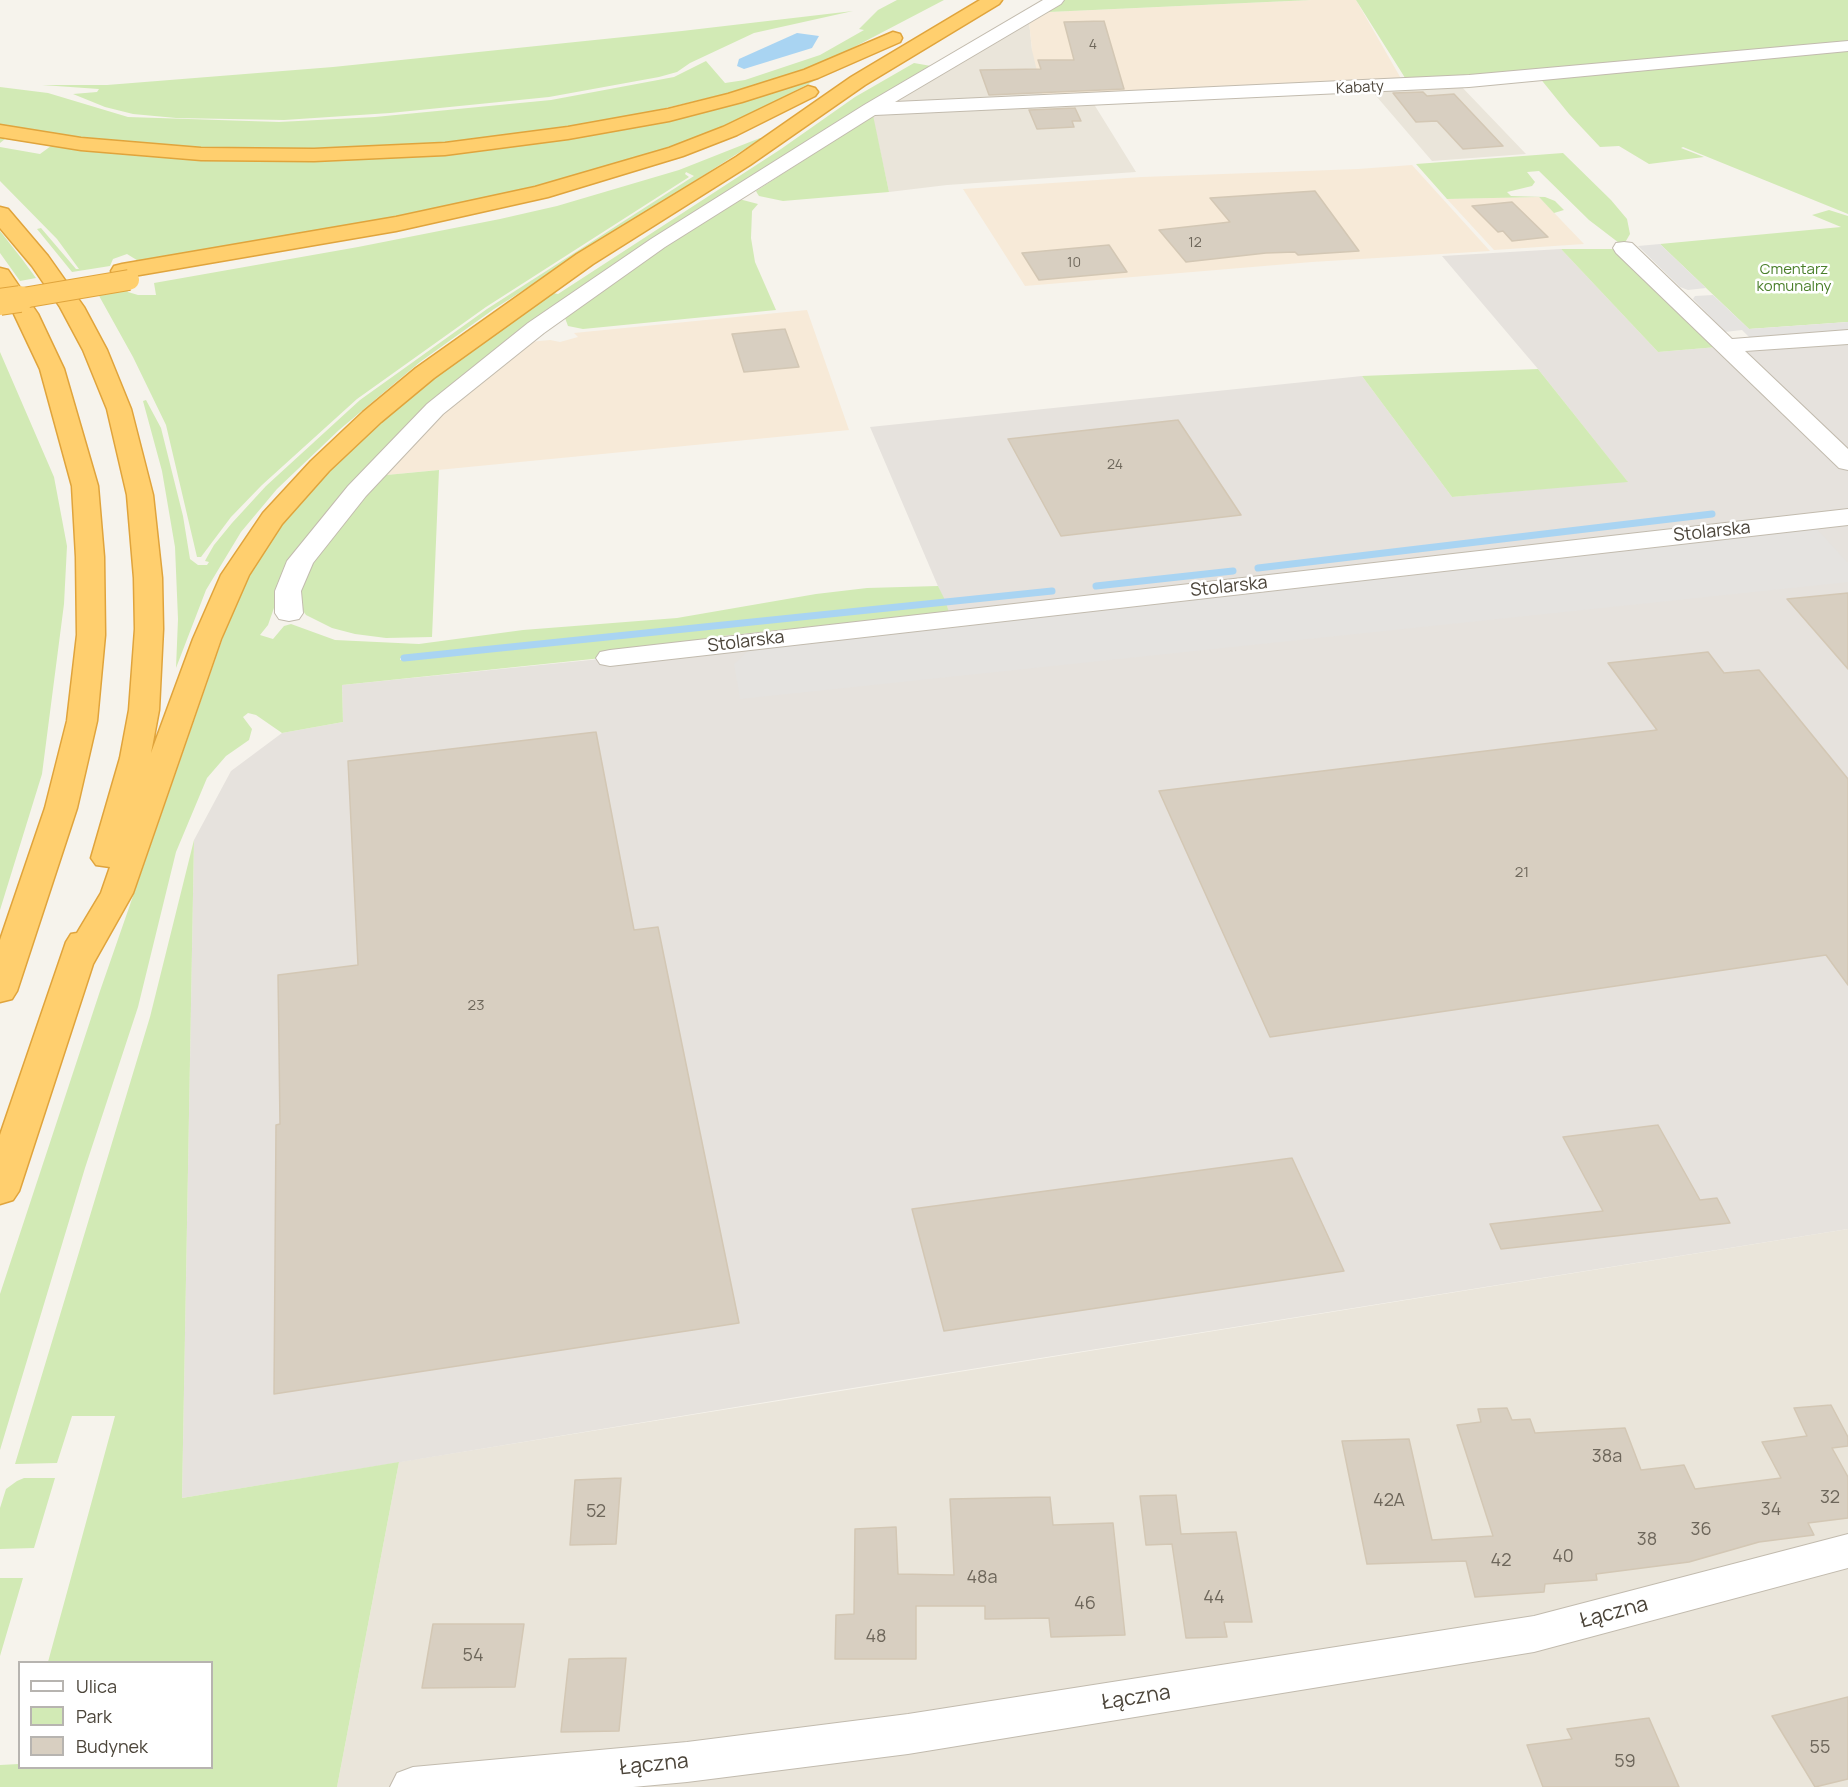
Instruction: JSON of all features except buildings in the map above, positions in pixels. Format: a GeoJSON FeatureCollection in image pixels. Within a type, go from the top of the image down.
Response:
{"type":"FeatureCollection","features":[{"type":"Feature","properties":{"kind":"highway"},"geometry":{"type":"LineString","coordinates":[[0,302],[125,275],[457,212],[540,192],[644,162],[705,141],[778,108],[877,54],[965,0]]}},
{"type":"Feature","properties":{"kind":"highway"},"geometry":{"type":"LineString","coordinates":[[77,962],[117,893],[207,639],[235,575],[279,512],[320,465],[372,417],[486,327],[585,259],[743,161],[858,81],[993,0]]}},
{"type":"Feature","properties":{"kind":"highway"},"geometry":{"type":"LineString","coordinates":[[0,131],[81,144],[219,154],[378,153],[490,144],[633,122],[735,98],[822,70],[920,26]]}},
{"type":"Feature","properties":{"kind":"highway"},"geometry":{"type":"LineString","coordinates":[[0,291],[125,275],[403,233],[554,200],[693,158],[746,136],[858,81]]}},
{"type":"Feature","properties":{"kind":"highway"},"geometry":{"type":"LineString","coordinates":[[0,214],[40,261],[84,328],[119,409],[140,495],[146,544],[149,619],[144,710],[135,758],[77,962],[0,1191]]}},
{"type":"Feature","properties":{"kind":"highway"},"geometry":{"type":"LineString","coordinates":[[0,275],[40,340],[52,369],[85,486],[90,557],[91,624],[82,721],[66,786],[0,991]]}},
{"type":"Feature","properties":{"kind":"street"},"geometry":{"type":"LineString","coordinates":[[289,613],[288,591],[300,561],[357,491],[435,409],[542,323],[658,243],[1055,0]]}},
{"type":"Feature","properties":{"kind":"street","name":"Kabaty"},"geometry":{"type":"LineString","coordinates":[[872,110],[1469,81],[1848,46]]}},
{"type":"Feature","properties":{"kind":"street"},"geometry":{"type":"LineString","coordinates":[[1624,248],[1848,463]]}},
{"type":"Feature","properties":{"kind":"street"},"geometry":{"type":"LineString","coordinates":[[1726,346],[1848,337]]}},
{"type":"Feature","properties":{"kind":"street","name":"Stolarska"},"geometry":{"type":"LineString","coordinates":[[610,658],[1848,517]]}},
{"type":"Feature","properties":{"kind":"street","name":"Łączna"},"geometry":{"type":"LineString","coordinates":[[413,1787],[687,1762],[908,1734],[1522,1636],[1848,1551]]}},
{"type":"Feature","properties":{"kind":"shaded area"},"geometry":{"type":"Polygon","coordinates":[[[1356,0],[1403,82],[1044,101],[1032,50],[1029,21],[1049,12],[1356,0]]]}},
{"type":"Feature","properties":{"kind":"shaded area"},"geometry":{"type":"Polygon","coordinates":[[[1029,21],[1032,50],[1092,101],[1136,172],[947,185],[889,192],[871,109],[1029,21]]]}},
{"type":"Feature","properties":{"kind":"shaded area"},"geometry":{"type":"Polygon","coordinates":[[[1459,84],[1526,154],[1432,161],[1371,90],[1459,84]]]}},
{"type":"Feature","properties":{"kind":"shaded area"},"geometry":{"type":"Polygon","coordinates":[[[1412,165],[1490,251],[1312,262],[1025,286],[963,189],[1142,177],[1412,165]]]}},
{"type":"Feature","properties":{"kind":"shaded area"},"geometry":{"type":"Polygon","coordinates":[[[1539,197],[1584,244],[1494,250],[1447,199],[1539,197]]]}},
{"type":"Feature","properties":{"kind":"shaded area"},"geometry":{"type":"Polygon","coordinates":[[[1660,244],[1706,288],[1688,290],[1680,287],[1638,246],[1660,244]]]}},
{"type":"Feature","properties":{"kind":"shaded area"},"geometry":{"type":"Polygon","coordinates":[[[1561,249],[1658,352],[1717,347],[1848,466],[1848,1229],[182,1498],[194,840],[231,771],[282,733],[343,722],[342,685],[610,658],[949,612],[870,427],[1362,376],[1452,497],[1627,481],[1538,369],[1442,256],[1561,249]]]}},
{"type":"Feature","properties":{"kind":"shaded area"},"geometry":{"type":"Polygon","coordinates":[[[1713,295],[1749,329],[1848,322],[1848,332],[1751,339],[1742,330],[1725,332],[1693,299],[1695,296],[1713,295]]]}},
{"type":"Feature","properties":{"kind":"shaded area"},"geometry":{"type":"Polygon","coordinates":[[[807,310],[849,430],[376,476],[437,410],[529,342],[550,340],[560,342],[578,337],[574,333],[807,310]]]}},
{"type":"Feature","properties":{"kind":"shaded area"},"geometry":{"type":"Polygon","coordinates":[[[1848,338],[1848,451],[1741,347],[1848,338]]]}},
{"type":"Feature","properties":{"kind":"shaded area"},"geometry":{"type":"Polygon","coordinates":[[[1817,529],[1848,563],[1848,582],[740,699],[734,664],[751,648],[1817,529]]]}},
{"type":"Feature","properties":{"kind":"shaded area"},"geometry":{"type":"Polygon","coordinates":[[[1848,1229],[1848,1787],[337,1787],[399,1462],[1848,1229]]]}},
{"type":"Feature","properties":{"kind":"green space"},"geometry":{"type":"Polygon","coordinates":[[[897,0],[944,0],[837,56],[762,85],[645,113],[530,133],[455,142],[277,152],[146,146],[39,133],[0,124],[0,87],[48,93],[128,117],[279,122],[375,117],[551,100],[674,77],[706,61],[725,83],[745,80],[820,55],[864,30],[859,29],[878,10],[897,0]]]}},
{"type":"Feature","properties":{"kind":"green space"},"geometry":{"type":"Polygon","coordinates":[[[1055,0],[1311,0],[1049,12],[1029,21],[1055,0]]]}},
{"type":"Feature","properties":{"kind":"green space"},"geometry":{"type":"Polygon","coordinates":[[[1356,0],[1848,0],[1848,214],[1683,147],[1681,148],[1704,157],[1649,164],[1619,146],[1600,147],[1539,77],[1407,81],[1356,0]]]}},
{"type":"Feature","properties":{"kind":"green space"},"geometry":{"type":"Polygon","coordinates":[[[853,11],[754,33],[690,63],[677,72],[659,77],[549,97],[390,113],[284,120],[176,118],[133,114],[105,107],[73,94],[97,92],[99,89],[42,85],[107,85],[333,67],[853,11]]]}},
{"type":"Feature","properties":{"kind":"green space"},"geometry":{"type":"Polygon","coordinates":[[[914,63],[931,66],[511,340],[288,568],[268,625],[260,635],[273,639],[284,626],[291,624],[335,640],[419,644],[523,630],[677,618],[816,594],[867,588],[938,586],[945,600],[400,658],[400,660],[946,603],[949,612],[713,637],[602,658],[342,685],[343,722],[282,733],[256,715],[248,713],[243,717],[252,729],[249,740],[226,756],[207,778],[176,852],[138,1007],[85,1168],[0,1450],[0,1294],[100,991],[244,577],[279,524],[338,460],[399,404],[549,292],[558,294],[781,149],[855,97],[914,63]]]}},
{"type":"Feature","properties":{"kind":"green space"},"geometry":{"type":"Polygon","coordinates":[[[831,72],[744,118],[694,139],[556,184],[440,210],[140,262],[127,254],[113,259],[110,266],[72,272],[37,229],[41,228],[76,269],[79,269],[57,239],[0,181],[0,147],[40,154],[51,146],[5,139],[0,143],[0,135],[153,155],[530,142],[831,72]]]}},
{"type":"Feature","properties":{"kind":"green space"},"geometry":{"type":"Polygon","coordinates":[[[873,115],[889,192],[783,201],[759,196],[756,191],[873,115]]]}},
{"type":"Feature","properties":{"kind":"green space"},"geometry":{"type":"Polygon","coordinates":[[[762,138],[494,309],[420,362],[339,430],[277,489],[241,532],[206,590],[176,668],[178,619],[175,547],[162,471],[143,401],[146,400],[161,428],[183,516],[190,559],[198,565],[207,565],[209,562],[205,561],[214,545],[266,486],[360,400],[487,309],[694,176],[686,172],[685,174],[689,177],[486,307],[357,399],[262,485],[231,517],[201,557],[197,557],[166,425],[133,357],[98,294],[126,289],[138,295],[156,295],[154,283],[358,247],[557,206],[679,170],[762,138]]]}},
{"type":"Feature","properties":{"kind":"green space"},"geometry":{"type":"Polygon","coordinates":[[[1563,153],[1627,219],[1630,234],[1623,246],[1589,220],[1539,171],[1527,172],[1535,182],[1532,186],[1507,192],[1511,196],[1545,197],[1555,201],[1564,210],[1554,213],[1539,197],[1447,199],[1416,164],[1563,153]]]}},
{"type":"Feature","properties":{"kind":"green space"},"geometry":{"type":"Polygon","coordinates":[[[739,199],[758,204],[752,211],[751,238],[755,262],[776,310],[583,329],[568,326],[565,318],[634,263],[739,199]]]}},
{"type":"Feature","properties":{"kind":"green space","name":"Cmentarz komunalny"},"geometry":{"type":"Polygon","coordinates":[[[1829,210],[1848,216],[1848,322],[1749,329],[1660,244],[1841,227],[1812,215],[1829,210]]]}},
{"type":"Feature","properties":{"kind":"green space"},"geometry":{"type":"Polygon","coordinates":[[[0,231],[36,278],[20,281],[0,253],[0,231]]]}},
{"type":"Feature","properties":{"kind":"green space"},"geometry":{"type":"Polygon","coordinates":[[[1561,249],[1614,249],[1717,347],[1658,352],[1561,249]]]}},
{"type":"Feature","properties":{"kind":"green space"},"geometry":{"type":"Polygon","coordinates":[[[0,352],[54,477],[67,546],[64,604],[42,774],[0,910],[0,352]]]}},
{"type":"Feature","properties":{"kind":"green space"},"geometry":{"type":"Polygon","coordinates":[[[1538,369],[1628,482],[1452,497],[1362,376],[1538,369]]]}},
{"type":"Feature","properties":{"kind":"green space"},"geometry":{"type":"Polygon","coordinates":[[[439,470],[432,637],[386,638],[355,634],[332,628],[306,615],[297,602],[303,561],[376,476],[439,470]]]}},
{"type":"Feature","properties":{"kind":"green space"},"geometry":{"type":"Polygon","coordinates":[[[194,840],[182,1498],[399,1462],[337,1787],[0,1787],[0,1765],[18,1764],[18,1769],[213,1769],[213,1661],[48,1661],[115,1416],[72,1416],[57,1463],[15,1464],[150,1017],[194,840]]]}},
{"type":"Feature","properties":{"kind":"green space"},"geometry":{"type":"Polygon","coordinates":[[[24,1478],[55,1478],[34,1548],[0,1549],[0,1508],[6,1489],[24,1478]]]}},
{"type":"Feature","properties":{"kind":"green space"},"geometry":{"type":"Polygon","coordinates":[[[0,1578],[23,1578],[0,1656],[0,1578]]]}},
{"type":"Feature","properties":{"kind":"water"},"geometry":{"type":"Polygon","coordinates":[[[797,33],[819,36],[812,48],[744,69],[737,66],[739,59],[797,33]]]}},
{"type":"Feature","properties":{"kind":"waterway"},"geometry":{"type":"LineString","coordinates":[[1258,568],[1712,514]]}},
{"type":"Feature","properties":{"kind":"waterway"},"geometry":{"type":"LineString","coordinates":[[1096,586],[1233,571]]}},
{"type":"Feature","properties":{"kind":"waterway"},"geometry":{"type":"LineString","coordinates":[[404,658],[1052,591]]}}]}
